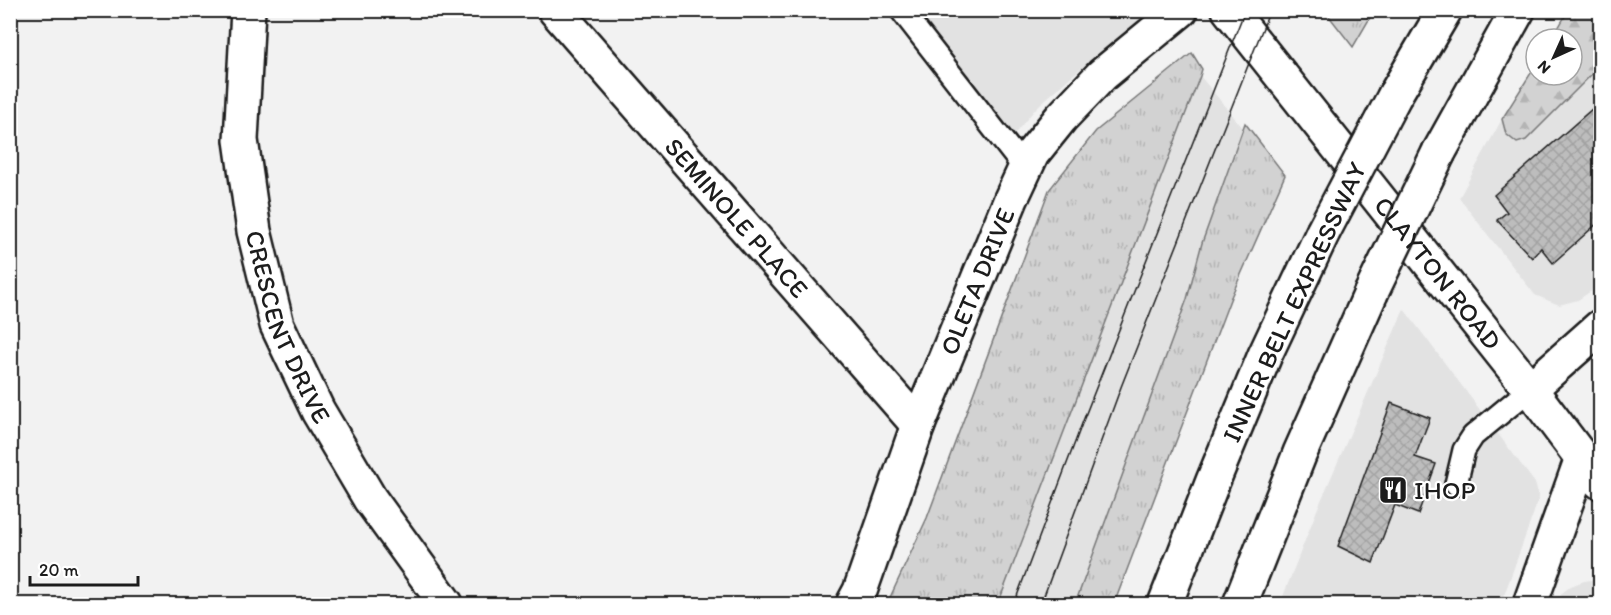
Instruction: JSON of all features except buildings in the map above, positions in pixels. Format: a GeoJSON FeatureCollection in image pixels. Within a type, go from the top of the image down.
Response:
{"type":"FeatureCollection","features":[{"type":"Feature","properties":{"kind":"main road","name":"CRESCENT DRIVE"},"geometry":{"type":"LineString","coordinates":[[248,10],[241,140],[254,231],[278,325],[318,411],[370,499],[447,604]]}},
{"type":"Feature","properties":{"kind":"main road","name":"SEMINOLE PLACE"},"geometry":{"type":"LineString","coordinates":[[555,10],[918,425]]}},
{"type":"Feature","properties":{"kind":"main road","name":"OLETA DRIVE"},"geometry":{"type":"LineString","coordinates":[[853,604],[860,591],[918,425],[1011,199],[1032,154],[1061,118],[1102,75],[1181,10]]}},
{"type":"Feature","properties":{"kind":"main road","name":"CLAYTON ROAD"},"geometry":{"type":"LineString","coordinates":[[1229,10],[1591,470]]}},
{"type":"Feature","properties":{"kind":"main road"},"geometry":{"type":"LineString","coordinates":[[1395,95],[1420,10]]}},
{"type":"Feature","properties":{"kind":"main road","name":"INNER BELT EXPRESSWAY"},"geometry":{"type":"LineString","coordinates":[[1165,604],[1212,481],[1265,355],[1323,232],[1395,95],[1445,10]]}},
{"type":"Feature","properties":{"kind":"main road"},"geometry":{"type":"LineString","coordinates":[[1240,604],[1300,453],[1371,293],[1439,152],[1518,10]]}},
{"type":"Feature","properties":{"kind":"main road"},"geometry":{"type":"LineString","coordinates":[[1530,390],[1600,327]]}},
{"type":"Feature","properties":{"kind":"main road"},"geometry":{"type":"LineString","coordinates":[[1530,604],[1591,470]]}},
{"type":"Feature","properties":{"kind":"lane"},"geometry":{"type":"LineString","coordinates":[[901,10],[1025,169]]}},
{"type":"Feature","properties":{"kind":"lane"},"geometry":{"type":"LineString","coordinates":[[1456,484],[1464,450],[1473,436],[1530,390]]}},
{"type":"Feature","properties":{"kind":"shaded area"},"geometry":{"type":"Polygon","coordinates":[[[914,11],[1145,11],[1136,24],[1037,107],[1012,137],[914,11]]]}},
{"type":"Feature","properties":{"kind":"shaded area"},"geometry":{"type":"Polygon","coordinates":[[[1600,66],[1600,285],[1578,300],[1559,305],[1535,295],[1459,198],[1502,119],[1506,134],[1526,140],[1579,87],[1584,87],[1584,82],[1600,66]]]}},
{"type":"Feature","properties":{"kind":"shaded area"},"geometry":{"type":"Polygon","coordinates":[[[1200,76],[1243,128],[1202,243],[1187,299],[1094,555],[1075,604],[998,604],[1200,76]]]}},
{"type":"Feature","properties":{"kind":"shaded area"},"geometry":{"type":"Polygon","coordinates":[[[1404,309],[1535,483],[1539,498],[1501,604],[1280,604],[1317,510],[1404,309]]]}},
{"type":"Feature","properties":{"kind":"shaded area"},"geometry":{"type":"Polygon","coordinates":[[[1600,579],[1600,604],[1556,604],[1562,593],[1571,586],[1584,581],[1600,579]]]}},
{"type":"Feature","properties":{"kind":"green space"},"geometry":{"type":"Polygon","coordinates":[[[1325,11],[1374,11],[1353,47],[1325,11]]]}},
{"type":"Feature","properties":{"kind":"green space"},"geometry":{"type":"Polygon","coordinates":[[[1568,11],[1600,11],[1600,66],[1584,82],[1584,27],[1559,27],[1568,11]]]}},
{"type":"Feature","properties":{"kind":"green space"},"geometry":{"type":"Polygon","coordinates":[[[1192,53],[1202,69],[1200,76],[998,604],[887,604],[927,518],[1049,190],[1096,131],[1192,53]]]}},
{"type":"Feature","properties":{"kind":"green space"},"geometry":{"type":"Polygon","coordinates":[[[1524,84],[1524,87],[1579,87],[1526,140],[1517,143],[1506,134],[1502,119],[1524,84]]]}},
{"type":"Feature","properties":{"kind":"green space"},"geometry":{"type":"Polygon","coordinates":[[[1245,123],[1285,175],[1231,297],[1114,604],[1075,604],[1187,299],[1202,243],[1245,123]]]}},
{"type":"Feature","properties":{"kind":"tram line"},"geometry":{"type":"LineString","coordinates":[[1014,604],[1083,421],[1245,10]]}},
{"type":"Feature","properties":{"kind":"tram line"},"geometry":{"type":"LineString","coordinates":[[1041,604],[1121,387],[1270,10]]}},
{"type":"Feature","properties":{"kind":"place","name":"IHOP"},"geometry":{"type":"Point","coordinates":[1393,490]}}]}
